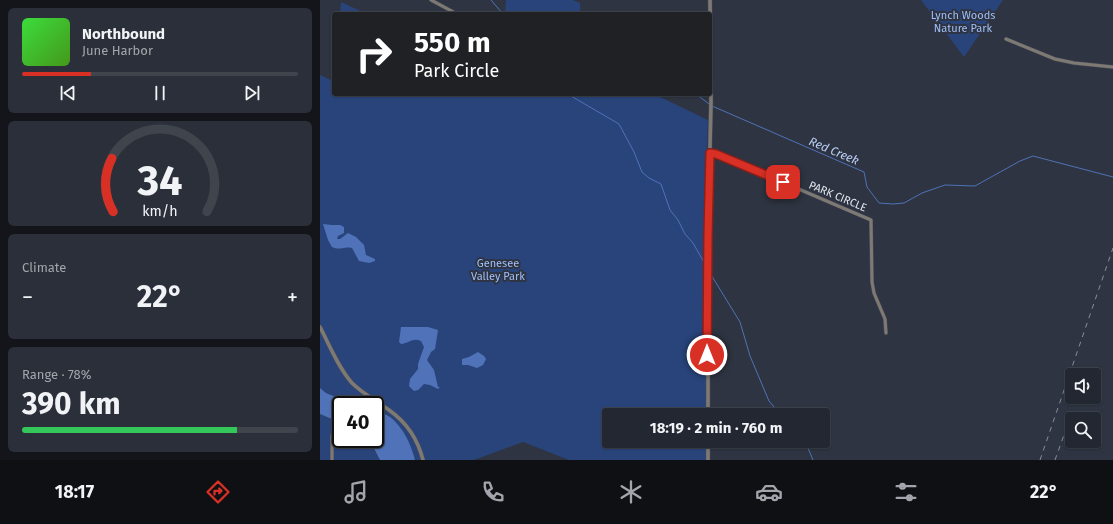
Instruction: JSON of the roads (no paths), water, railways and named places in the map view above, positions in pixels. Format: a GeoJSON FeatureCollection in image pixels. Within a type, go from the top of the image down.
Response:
{"type":"FeatureCollection","features":[{"type":"Feature","properties":{"kind":"street"},"geometry":{"type":"LineString","coordinates":[[431,0],[454,12]]}},
{"type":"Feature","properties":{"kind":"street"},"geometry":{"type":"LineString","coordinates":[[710,0],[710,12]]}},
{"type":"Feature","properties":{"kind":"street"},"geometry":{"type":"LineString","coordinates":[[1006,39],[1055,60],[1113,67]]}},
{"type":"Feature","properties":{"kind":"street"},"geometry":{"type":"LineString","coordinates":[[708,408],[708,235],[711,96]]}},
{"type":"Feature","properties":{"kind":"street","name":"PARK CIRCLE"},"geometry":{"type":"LineString","coordinates":[[710,153],[716,154],[871,220],[872,282],[874,293],[885,319],[886,333]]}},
{"type":"Feature","properties":{"kind":"street"},"geometry":{"type":"LineString","coordinates":[[320,327],[349,378],[362,392],[392,412],[405,424],[416,442],[422,460]]}},
{"type":"Feature","properties":{"kind":"street"},"geometry":{"type":"LineString","coordinates":[[332,448],[332,460]]}},
{"type":"Feature","properties":{"kind":"street"},"geometry":{"type":"LineString","coordinates":[[708,448],[708,460]]}},
{"type":"Feature","properties":{"kind":"waterway","name":"Red Creek"},"geometry":{"type":"LineString","coordinates":[[491,0],[501,12]]}},
{"type":"Feature","properties":{"kind":"waterway","name":"Red Creek"},"geometry":{"type":"LineString","coordinates":[[571,96],[619,124],[634,152],[642,172],[649,178],[661,184],[670,210],[678,220],[685,234],[693,243],[705,264]]}},
{"type":"Feature","properties":{"kind":"waterway","name":"Red Creek"},"geometry":{"type":"LineString","coordinates":[[699,96],[709,104]]}},
{"type":"Feature","properties":{"kind":"waterway","name":"Red Creek"},"geometry":{"type":"LineString","coordinates":[[712,106],[864,172],[867,187],[879,203],[904,203],[922,193],[945,185],[975,186],[1020,161],[1033,156],[1113,177]]}},
{"type":"Feature","properties":{"kind":"waterway","name":"Red Creek"},"geometry":{"type":"LineString","coordinates":[[710,273],[740,322],[750,356],[769,401],[775,408]]}},
{"type":"Feature","properties":{"kind":"waterway","name":"Red Creek"},"geometry":{"type":"LineString","coordinates":[[808,448],[813,460]]}},
{"type":"Feature","properties":{"kind":"railway"},"geometry":{"type":"LineString","coordinates":[[1040,460],[1113,248]]}},
{"type":"Feature","properties":{"kind":"railway"},"geometry":{"type":"LineString","coordinates":[[1055,460],[1065,432]]}},
{"type":"Feature","properties":{"kind":"park label","name":"Lynch Woods Nature Park"},"geometry":{"type":"Point","coordinates":[963,21]}},
{"type":"Feature","properties":{"kind":"park label","name":"Genesee Valley Park"},"geometry":{"type":"Point","coordinates":[498,269]}}]}
